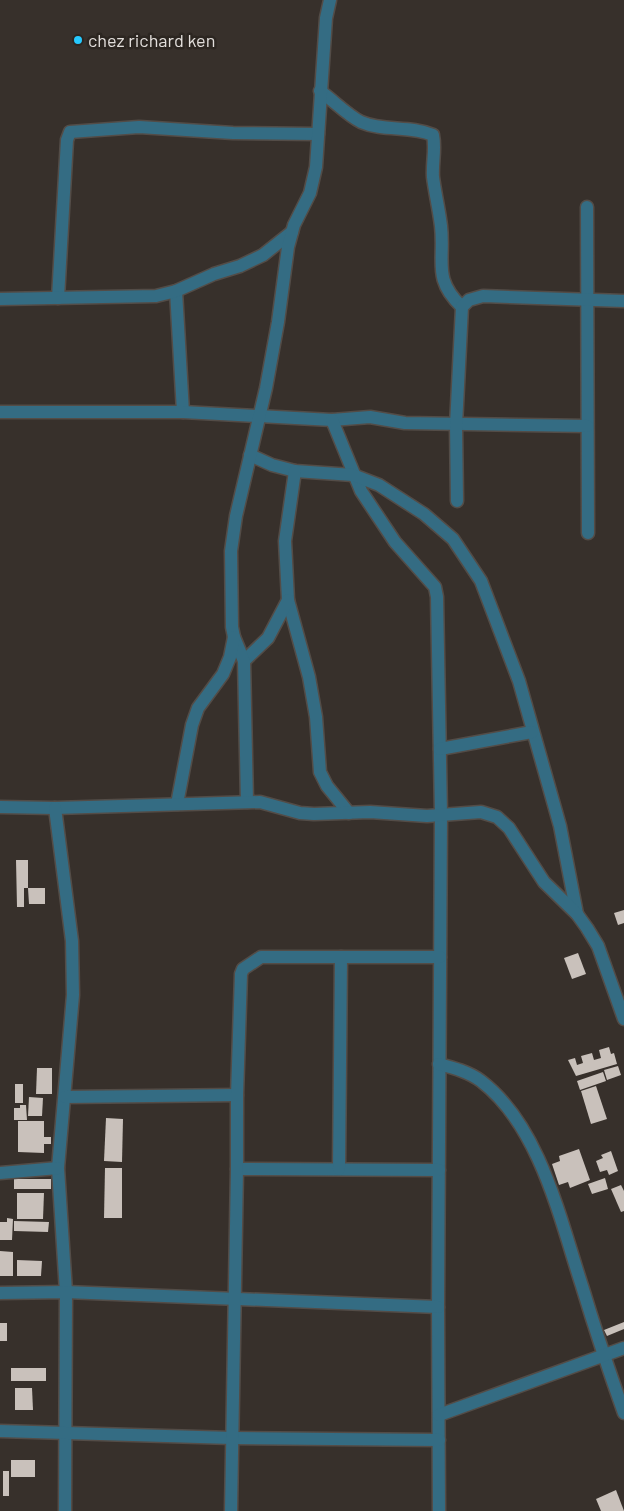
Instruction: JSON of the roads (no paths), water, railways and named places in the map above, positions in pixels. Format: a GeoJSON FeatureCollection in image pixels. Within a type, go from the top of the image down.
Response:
{"type":"FeatureCollection","features":[{"type":"Feature","properties":{"kind":"street"},"geometry":{"type":"LineString","coordinates":[[177,804],[192,725],[198,708],[223,674],[230,657],[234,637],[231,598],[232,551],[236,516],[266,388],[288,247],[292,232],[310,193],[316,167],[320,91],[330,0]]}},
{"type":"Feature","properties":{"kind":"street"},"geometry":{"type":"LineString","coordinates":[[320,91],[360,121],[382,127],[422,130],[433,135],[435,144],[433,178],[441,228],[440,251],[443,282],[449,295],[462,307]]}},
{"type":"Feature","properties":{"kind":"street"},"geometry":{"type":"LineString","coordinates":[[58,298],[67,140],[70,132],[139,127],[233,133],[318,134]]}},
{"type":"Feature","properties":{"kind":"street"},"geometry":{"type":"LineString","coordinates":[[587,207],[588,533]]}},
{"type":"Feature","properties":{"kind":"street"},"geometry":{"type":"LineString","coordinates":[[0,299],[156,296],[176,291],[263,255],[292,232]]}},
{"type":"Feature","properties":{"kind":"street"},"geometry":{"type":"LineString","coordinates":[[176,291],[183,412]]}},
{"type":"Feature","properties":{"kind":"street"},"geometry":{"type":"LineString","coordinates":[[457,501],[456,425],[462,307],[469,300],[484,296],[624,301]]}},
{"type":"Feature","properties":{"kind":"street"},"geometry":{"type":"LineString","coordinates":[[0,412],[183,412],[332,420],[370,417],[405,423],[456,425],[587,426]]}},
{"type":"Feature","properties":{"kind":"street"},"geometry":{"type":"LineString","coordinates":[[332,420],[361,491],[395,542],[435,587],[438,612],[442,814],[438,1307],[439,1511]]}},
{"type":"Feature","properties":{"kind":"street"},"geometry":{"type":"LineString","coordinates":[[250,455],[272,465],[294,471],[353,475],[386,490],[424,514],[453,539],[481,581],[519,681],[560,826],[577,914]]}},
{"type":"Feature","properties":{"kind":"street"},"geometry":{"type":"LineString","coordinates":[[294,471],[285,541],[288,600],[309,677],[316,717],[320,772],[327,786],[349,813]]}},
{"type":"Feature","properties":{"kind":"street"},"geometry":{"type":"LineString","coordinates":[[244,661],[268,638],[288,600]]}},
{"type":"Feature","properties":{"kind":"street"},"geometry":{"type":"LineString","coordinates":[[234,637],[244,661],[247,802]]}},
{"type":"Feature","properties":{"kind":"street"},"geometry":{"type":"LineString","coordinates":[[440,749],[532,732]]}},
{"type":"Feature","properties":{"kind":"street"},"geometry":{"type":"LineString","coordinates":[[0,807],[55,808],[260,802],[307,814],[349,813],[427,816],[481,812],[497,817],[509,828],[544,882],[577,914],[598,946],[624,1019]]}},
{"type":"Feature","properties":{"kind":"street"},"geometry":{"type":"LineString","coordinates":[[55,808],[72,941],[73,1004],[58,1168],[66,1292],[65,1511]]}},
{"type":"Feature","properties":{"kind":"street"},"geometry":{"type":"LineString","coordinates":[[231,1511],[237,1095],[241,974],[244,968],[261,957],[440,957]]}},
{"type":"Feature","properties":{"kind":"street"},"geometry":{"type":"LineString","coordinates":[[339,1170],[341,957]]}},
{"type":"Feature","properties":{"kind":"street"},"geometry":{"type":"LineString","coordinates":[[440,1064],[469,1073],[482,1082],[504,1104],[526,1132],[561,1221],[603,1355],[624,1413]]}},
{"type":"Feature","properties":{"kind":"street"},"geometry":{"type":"LineString","coordinates":[[65,1097],[237,1095]]}},
{"type":"Feature","properties":{"kind":"street"},"geometry":{"type":"LineString","coordinates":[[0,1173],[58,1168]]}},
{"type":"Feature","properties":{"kind":"street"},"geometry":{"type":"LineString","coordinates":[[237,1169],[439,1170]]}},
{"type":"Feature","properties":{"kind":"street"},"geometry":{"type":"LineString","coordinates":[[0,1293],[66,1292],[438,1307]]}},
{"type":"Feature","properties":{"kind":"street"},"geometry":{"type":"LineString","coordinates":[[439,1415],[624,1348]]}},
{"type":"Feature","properties":{"kind":"street"},"geometry":{"type":"LineString","coordinates":[[0,1431],[232,1438],[439,1440]]}},
{"type":"Feature","properties":{"kind":"place","name":"chez richard ken"},"geometry":{"type":"Point","coordinates":[78,40]}}]}
